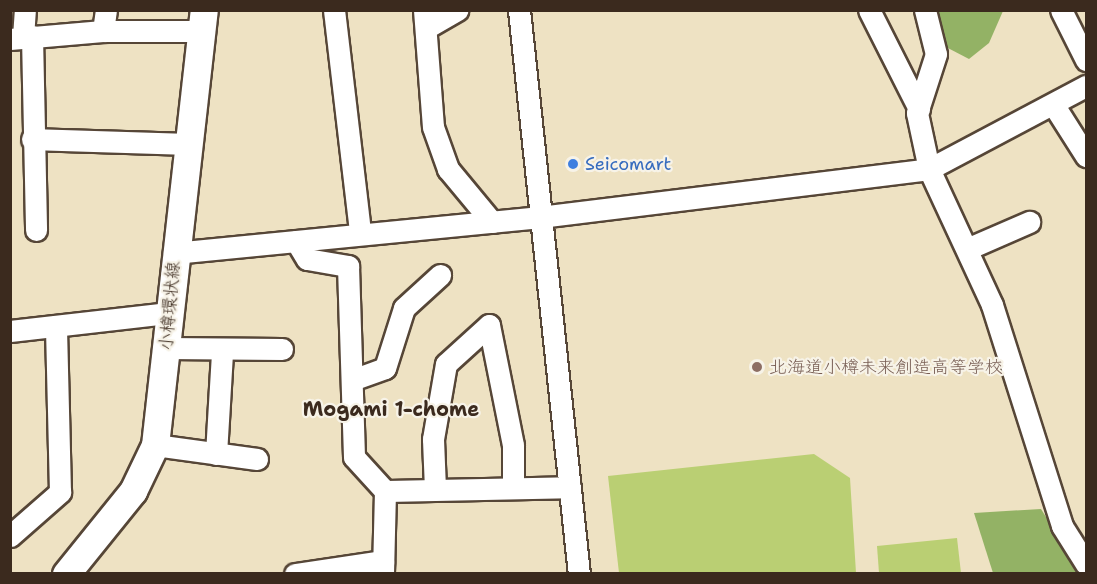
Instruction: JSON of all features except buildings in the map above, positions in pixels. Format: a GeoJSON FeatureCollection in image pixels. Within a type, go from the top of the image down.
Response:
{"type":"FeatureCollection","features":[{"type":"Feature","properties":{"kind":"main road","name":"小樽環状線"},"geometry":{"type":"LineString","coordinates":[[66,573],[133,491],[155,445],[174,253],[202,21]]}},
{"type":"Feature","properties":{"kind":"street"},"geometry":{"type":"LineString","coordinates":[[25,10],[22,37],[32,138],[36,230]]}},
{"type":"Feature","properties":{"kind":"street"},"geometry":{"type":"LineString","coordinates":[[334,10],[360,233]]}},
{"type":"Feature","properties":{"kind":"street"},"geometry":{"type":"LineString","coordinates":[[458,10],[426,19],[433,126],[448,169],[492,222]]}},
{"type":"Feature","properties":{"kind":"street"},"geometry":{"type":"LineString","coordinates":[[519,10],[579,573]]}},
{"type":"Feature","properties":{"kind":"street"},"geometry":{"type":"LineString","coordinates":[[869,10],[919,109],[929,170],[992,305],[1062,526],[1086,564]]}},
{"type":"Feature","properties":{"kind":"street"},"geometry":{"type":"LineString","coordinates":[[919,109],[936,54],[925,10]]}},
{"type":"Feature","properties":{"kind":"street"},"geometry":{"type":"LineString","coordinates":[[1061,10],[1086,60]]}},
{"type":"Feature","properties":{"kind":"street"},"geometry":{"type":"LineString","coordinates":[[22,37],[104,21],[202,21]]}},
{"type":"Feature","properties":{"kind":"street"},"geometry":{"type":"LineString","coordinates":[[174,253],[540,217],[929,170],[1086,86]]}},
{"type":"Feature","properties":{"kind":"street"},"geometry":{"type":"LineString","coordinates":[[1053,104],[1086,156]]}},
{"type":"Feature","properties":{"kind":"street"},"geometry":{"type":"LineString","coordinates":[[32,138],[187,144]]}},
{"type":"Feature","properties":{"kind":"street"},"geometry":{"type":"LineString","coordinates":[[967,249],[1029,222]]}},
{"type":"Feature","properties":{"kind":"street"},"geometry":{"type":"LineString","coordinates":[[295,573],[383,567],[385,491],[354,457],[348,266],[307,259],[296,241]]}},
{"type":"Feature","properties":{"kind":"street"},"geometry":{"type":"LineString","coordinates":[[352,380],[385,368],[404,308],[440,275]]}},
{"type":"Feature","properties":{"kind":"street"},"geometry":{"type":"LineString","coordinates":[[10,331],[169,313]]}},
{"type":"Feature","properties":{"kind":"street"},"geometry":{"type":"LineString","coordinates":[[435,489],[434,439],[446,364],[489,325],[513,445],[513,486]]}},
{"type":"Feature","properties":{"kind":"street"},"geometry":{"type":"LineString","coordinates":[[10,537],[60,492],[64,470],[56,326]]}},
{"type":"Feature","properties":{"kind":"street"},"geometry":{"type":"LineString","coordinates":[[166,348],[222,352],[282,349]]}},
{"type":"Feature","properties":{"kind":"street"},"geometry":{"type":"LineString","coordinates":[[216,454],[222,352]]}},
{"type":"Feature","properties":{"kind":"street"},"geometry":{"type":"LineString","coordinates":[[155,445],[257,459]]}},
{"type":"Feature","properties":{"kind":"street"},"geometry":{"type":"LineString","coordinates":[[385,491],[513,486],[570,487]]}},
{"type":"Feature","properties":{"kind":"green space"},"geometry":{"type":"Polygon","coordinates":[[[935,11],[1003,11],[989,43],[969,59],[944,46],[935,11]]]}},
{"type":"Feature","properties":{"kind":"green space"},"geometry":{"type":"Polygon","coordinates":[[[814,454],[850,478],[856,573],[619,573],[608,476],[814,454]]]}},
{"type":"Feature","properties":{"kind":"green space"},"geometry":{"type":"Polygon","coordinates":[[[1041,509],[1081,573],[993,573],[974,513],[1041,509]]]}},
{"type":"Feature","properties":{"kind":"green space"},"geometry":{"type":"Polygon","coordinates":[[[957,538],[961,573],[879,573],[877,546],[957,538]]]}},
{"type":"Feature","properties":{"kind":"place","name":"Seicomart"},"geometry":{"type":"Point","coordinates":[573,164]}},
{"type":"Feature","properties":{"kind":"place","name":"北海道小樽未来創造高等学校"},"geometry":{"type":"Point","coordinates":[757,367]}},
{"type":"Feature","properties":{"kind":"district","name":"Mogami 1-chome"},"geometry":{"type":"Point","coordinates":[391,409]}}]}
